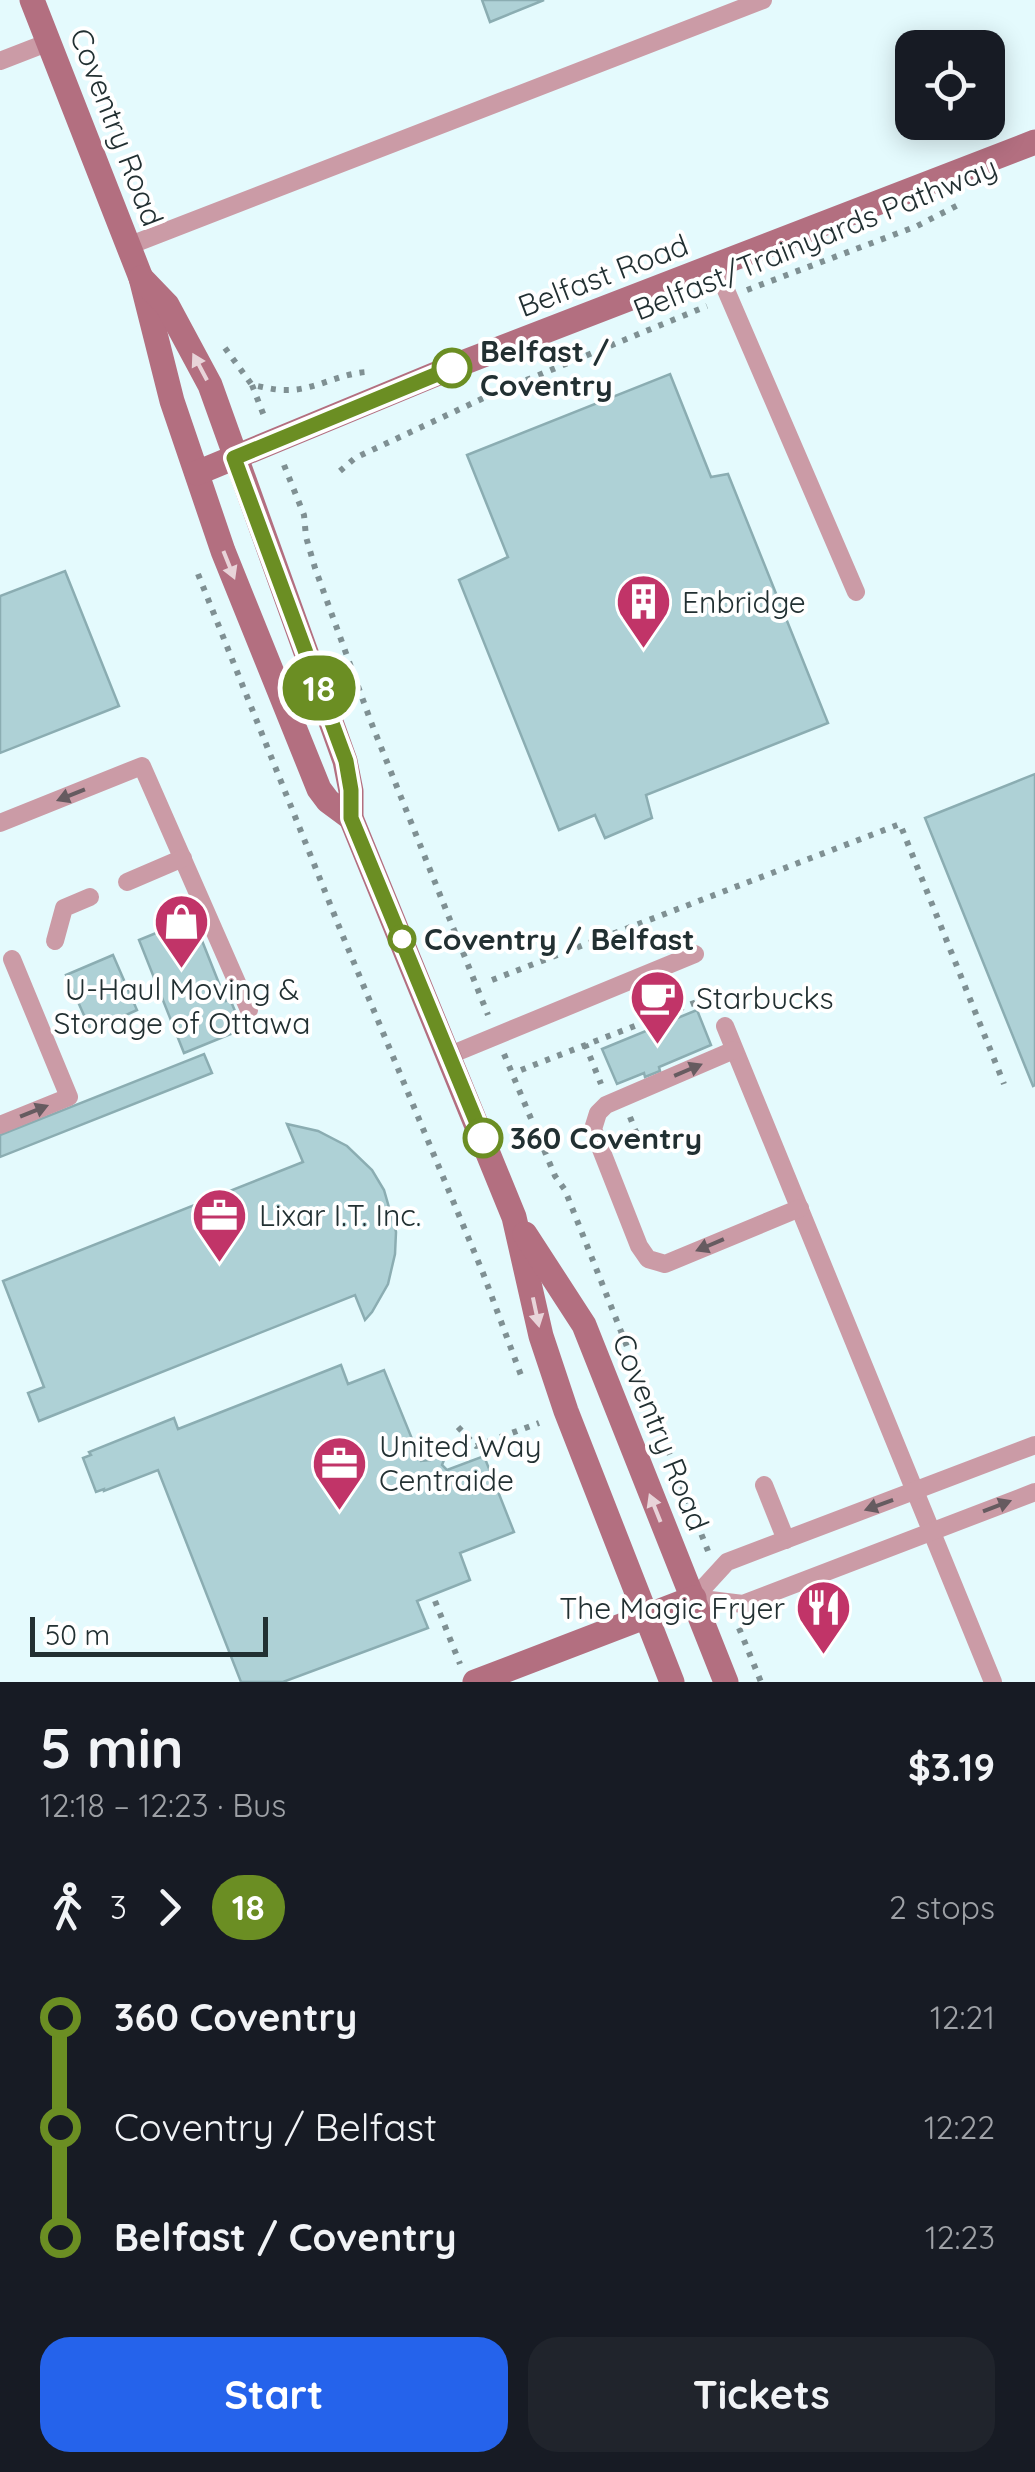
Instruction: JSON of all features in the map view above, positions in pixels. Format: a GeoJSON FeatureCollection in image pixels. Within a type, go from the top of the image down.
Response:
{"type":"FeatureCollection","features":[{"type":"Feature","properties":{"kind":"main road","name":"Coventry Road"},"geometry":{"type":"LineString","coordinates":[[32,0],[141,278],[172,401],[223,551],[314,777],[328,801],[351,818]]}},
{"type":"Feature","properties":{"kind":"main road","name":"Belfast Road"},"geometry":{"type":"LineString","coordinates":[[197,473],[465,362],[1035,142]]}},
{"type":"Feature","properties":{"kind":"main road","name":"Coventry Road"},"geometry":{"type":"LineString","coordinates":[[141,278],[167,304],[210,385],[346,761],[351,818],[514,1217],[542,1336],[566,1411],[672,1682]]}},
{"type":"Feature","properties":{"kind":"main road","name":"Coventry Road"},"geometry":{"type":"LineString","coordinates":[[514,1217],[584,1325],[726,1682]]}},
{"type":"Feature","properties":{"kind":"main road"},"geometry":{"type":"LineString","coordinates":[[467,1673],[694,1598]]}},
{"type":"Feature","properties":{"kind":"lane"},"geometry":{"type":"LineString","coordinates":[[128,246],[763,0]]}},
{"type":"Feature","properties":{"kind":"lane"},"geometry":{"type":"LineString","coordinates":[[0,62],[49,42]]}},
{"type":"Feature","properties":{"kind":"lane"},"geometry":{"type":"LineString","coordinates":[[716,267],[856,592]]}},
{"type":"Feature","properties":{"kind":"lane"},"geometry":{"type":"LineString","coordinates":[[0,823],[142,766],[250,1010]]}},
{"type":"Feature","properties":{"kind":"lane"},"geometry":{"type":"LineString","coordinates":[[126,882],[184,858]]}},
{"type":"Feature","properties":{"kind":"lane"},"geometry":{"type":"LineString","coordinates":[[56,940],[64,908],[90,897]]}},
{"type":"Feature","properties":{"kind":"lane"},"geometry":{"type":"LineString","coordinates":[[450,1055],[695,954]]}},
{"type":"Feature","properties":{"kind":"lane"},"geometry":{"type":"LineString","coordinates":[[0,1124],[69,1096],[12,959]]}},
{"type":"Feature","properties":{"kind":"lane"},"geometry":{"type":"LineString","coordinates":[[725,1026],[993,1682]]}},
{"type":"Feature","properties":{"kind":"lane"},"geometry":{"type":"LineString","coordinates":[[734,1050],[606,1105],[598,1113],[593,1129],[640,1246],[648,1259],[665,1264],[800,1208]]}},
{"type":"Feature","properties":{"kind":"lane"},"geometry":{"type":"LineString","coordinates":[[694,1598],[727,1562],[1035,1445]]}},
{"type":"Feature","properties":{"kind":"lane"},"geometry":{"type":"LineString","coordinates":[[764,1485],[786,1540]]}},
{"type":"Feature","properties":{"kind":"lane"},"geometry":{"type":"LineString","coordinates":[[694,1598],[743,1604],[1035,1492]]}},
{"type":"Feature","properties":{"kind":"path","name":"Belfast/Trainyards Pathway"},"geometry":{"type":"LineString","coordinates":[[340,471],[355,458],[490,394],[729,296],[917,226],[968,200]]}},
{"type":"Feature","properties":{"kind":"path"},"geometry":{"type":"LineString","coordinates":[[218,338],[252,384],[286,390],[370,372]]}},
{"type":"Feature","properties":{"kind":"path"},"geometry":{"type":"LineString","coordinates":[[194,561],[527,1390]]}},
{"type":"Feature","properties":{"kind":"path"},"geometry":{"type":"LineString","coordinates":[[492,980],[900,824],[1004,1084]]}},
{"type":"Feature","properties":{"kind":"path"},"geometry":{"type":"LineString","coordinates":[[521,1070],[712,996]]}},
{"type":"Feature","properties":{"kind":"path"},"geometry":{"type":"LineString","coordinates":[[533,1406],[546,1440]]}},
{"type":"Feature","properties":{"kind":"path"},"geometry":{"type":"LineString","coordinates":[[458,1428],[476,1446],[539,1423]]}},
{"type":"Feature","properties":{"kind":"path"},"geometry":{"type":"LineString","coordinates":[[435,1601],[467,1673]]}},
{"type":"Feature","properties":{"kind":"path"},"geometry":{"type":"LineString","coordinates":[[743,1638],[761,1682]]}},
{"type":"Feature","properties":{"kind":"building"},"geometry":{"type":"Polygon","coordinates":[[[482,0],[544,0],[490,22],[482,0]]]}},
{"type":"Feature","properties":{"kind":"building","name":"Enbridge"},"geometry":{"type":"Polygon","coordinates":[[[670,374],[711,477],[728,474],[828,723],[646,795],[652,818],[605,838],[595,815],[559,830],[459,580],[508,557],[467,455],[670,374]]]}},
{"type":"Feature","properties":{"kind":"building"},"geometry":{"type":"Polygon","coordinates":[[[65,571],[119,706],[0,753],[0,596],[65,571]]]}},
{"type":"Feature","properties":{"kind":"building"},"geometry":{"type":"Polygon","coordinates":[[[1035,774],[1035,1085],[1033,1086],[925,818],[1035,774]]]}},
{"type":"Feature","properties":{"kind":"building","name":"U-Haul Moving & Storage of Ottawa"},"geometry":{"type":"Polygon","coordinates":[[[193,918],[226,1001],[230,999],[237,1016],[233,1018],[238,1031],[184,1053],[139,940],[193,918]]]}},
{"type":"Feature","properties":{"kind":"building"},"geometry":{"type":"Polygon","coordinates":[[[113,955],[137,1010],[91,1031],[66,975],[113,955]]]}},
{"type":"Feature","properties":{"kind":"building","name":"Starbucks"},"geometry":{"type":"Polygon","coordinates":[[[697,1010],[711,1045],[659,1067],[660,1071],[617,1084],[602,1049],[697,1010]]]}},
{"type":"Feature","properties":{"kind":"building"},"geometry":{"type":"Polygon","coordinates":[[[204,1054],[212,1073],[0,1157],[0,1135],[204,1054]]]}},
{"type":"Feature","properties":{"kind":"building","name":"Lixar I.T. Inc."},"geometry":{"type":"Polygon","coordinates":[[[287,1124],[318,1131],[347,1146],[372,1170],[384,1190],[396,1232],[395,1254],[388,1284],[372,1312],[365,1320],[355,1295],[39,1421],[28,1393],[44,1387],[3,1281],[303,1162],[287,1124]]]}},
{"type":"Feature","properties":{"kind":"building","name":"United Way Centraide"},"geometry":{"type":"Polygon","coordinates":[[[341,1365],[348,1384],[384,1370],[421,1461],[430,1460],[436,1445],[448,1450],[442,1465],[447,1470],[484,1456],[514,1532],[460,1553],[470,1580],[417,1601],[428,1628],[283,1682],[241,1682],[158,1470],[96,1492],[83,1458],[91,1455],[89,1452],[174,1418],[178,1429],[341,1365]]]}},
{"type":"Feature","properties":{"kind":"bus line","name":"18"},"geometry":{"type":"LineString","coordinates":[[452,368],[234,458],[346,761],[351,818],[483,1138]]}},
{"type":"Feature","properties":{"kind":"place","name":"Belfast / Coventry"},"geometry":{"type":"Point","coordinates":[452,368]}},
{"type":"Feature","properties":{"kind":"place","name":"Enbridge"},"geometry":{"type":"Point","coordinates":[643,651]}},
{"type":"Feature","properties":{"kind":"place","name":"Coventry / Belfast"},"geometry":{"type":"Point","coordinates":[402,939]}},
{"type":"Feature","properties":{"kind":"place","name":"U-Haul Moving & Storage of Ottawa"},"geometry":{"type":"Point","coordinates":[182,970]}},
{"type":"Feature","properties":{"kind":"place","name":"Starbucks"},"geometry":{"type":"Point","coordinates":[657,1047]}},
{"type":"Feature","properties":{"kind":"place","name":"360 Coventry"},"geometry":{"type":"Point","coordinates":[483,1138]}},
{"type":"Feature","properties":{"kind":"place","name":"Lixar I.T. Inc."},"geometry":{"type":"Point","coordinates":[220,1264]}},
{"type":"Feature","properties":{"kind":"place","name":"United Way Centraide"},"geometry":{"type":"Point","coordinates":[340,1512]}},
{"type":"Feature","properties":{"kind":"place","name":"The Magic Fryer"},"geometry":{"type":"Point","coordinates":[824,1657]}}]}
